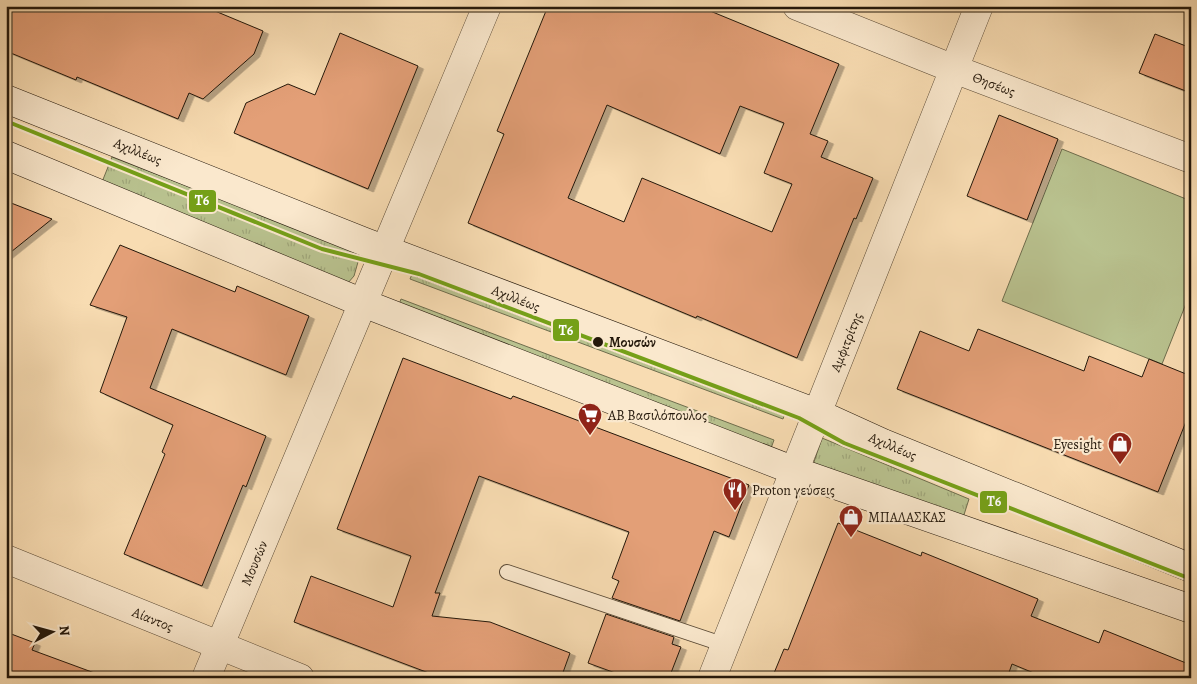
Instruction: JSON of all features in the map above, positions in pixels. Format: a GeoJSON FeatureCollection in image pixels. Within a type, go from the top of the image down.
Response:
{"type":"FeatureCollection","features":[{"type":"Feature","properties":{"kind":"main road","name":"Μουσών"},"geometry":{"type":"LineString","coordinates":[[206,678],[487,6]]}},
{"type":"Feature","properties":{"kind":"main road","name":"Θησέως"},"geometry":{"type":"LineString","coordinates":[[797,6],[954,69],[1191,159]]}},
{"type":"Feature","properties":{"kind":"main road","name":"Αμφιτρίτης"},"geometry":{"type":"LineString","coordinates":[[712,678],[979,6]]}},
{"type":"Feature","properties":{"kind":"main road","name":"Αχιλλέως"},"geometry":{"type":"LineString","coordinates":[[6,99],[366,242],[817,413],[892,446],[1191,568]]}},
{"type":"Feature","properties":{"kind":"main road"},"geometry":{"type":"LineString","coordinates":[[6,155],[363,303],[795,471],[1191,609]]}},
{"type":"Feature","properties":{"kind":"main road","name":"Αίαντος"},"geometry":{"type":"LineString","coordinates":[[6,559],[300,678]]}},
{"type":"Feature","properties":{"kind":"lane"},"geometry":{"type":"LineString","coordinates":[[507,572],[726,645]]}},
{"type":"Feature","properties":{"kind":"green space"},"geometry":{"type":"Polygon","coordinates":[[[1062,149],[1191,201],[1191,291],[1162,364],[1002,301],[1062,149]]]}},
{"type":"Feature","properties":{"kind":"green space"},"geometry":{"type":"Polygon","coordinates":[[[112,157],[333,242],[360,255],[354,276],[347,284],[102,182],[112,157]]]}},
{"type":"Feature","properties":{"kind":"green space"},"geometry":{"type":"Polygon","coordinates":[[[415,267],[787,407],[783,419],[410,279],[415,267]]]}},
{"type":"Feature","properties":{"kind":"green space"},"geometry":{"type":"Polygon","coordinates":[[[401,299],[774,440],[770,451],[397,310],[401,299]]]}},
{"type":"Feature","properties":{"kind":"green space"},"geometry":{"type":"Polygon","coordinates":[[[822,438],[969,499],[962,521],[812,468],[822,438]]]}},
{"type":"Feature","properties":{"kind":"building"},"geometry":{"type":"Polygon","coordinates":[[[6,6],[203,6],[263,31],[254,54],[203,99],[189,93],[178,119],[77,77],[76,80],[6,51],[6,6]]]}},
{"type":"Feature","properties":{"kind":"building"},"geometry":{"type":"Polygon","coordinates":[[[548,6],[698,6],[839,64],[810,134],[828,141],[821,157],[873,178],[856,219],[854,218],[797,358],[468,223],[504,134],[497,131],[548,6]],[[607,105],[568,198],[624,222],[642,178],[772,232],[792,184],[764,173],[784,123],[740,106],[720,154],[607,105]]]}},
{"type":"Feature","properties":{"kind":"building"},"geometry":{"type":"Polygon","coordinates":[[[340,33],[418,66],[368,189],[234,133],[246,103],[288,84],[315,95],[340,33]]]}},
{"type":"Feature","properties":{"kind":"building"},"geometry":{"type":"Polygon","coordinates":[[[1155,34],[1191,48],[1191,93],[1139,73],[1155,34]]]}},
{"type":"Feature","properties":{"kind":"building"},"geometry":{"type":"Polygon","coordinates":[[[999,115],[1058,139],[1027,220],[967,196],[999,115]]]}},
{"type":"Feature","properties":{"kind":"building"},"geometry":{"type":"Polygon","coordinates":[[[6,201],[52,219],[6,256],[6,201]]]}},
{"type":"Feature","properties":{"kind":"building"},"geometry":{"type":"Polygon","coordinates":[[[120,245],[235,292],[237,286],[309,316],[286,375],[172,329],[150,388],[266,436],[246,487],[243,485],[202,586],[124,554],[165,454],[162,452],[173,425],[100,392],[127,317],[90,305],[120,245]]]}},
{"type":"Feature","properties":{"kind":"building"},"geometry":{"type":"Polygon","coordinates":[[[978,329],[1084,371],[1089,356],[1142,377],[1149,359],[1191,376],[1191,409],[1158,492],[897,389],[920,331],[969,351],[978,329]]]}},
{"type":"Feature","properties":{"kind":"building"},"geometry":{"type":"Polygon","coordinates":[[[403,358],[511,399],[513,396],[749,485],[729,537],[714,531],[680,621],[612,598],[619,581],[612,578],[629,532],[479,476],[435,593],[440,593],[432,616],[490,622],[570,653],[561,678],[442,678],[294,622],[311,576],[393,607],[411,556],[337,529],[403,358]]]}},
{"type":"Feature","properties":{"kind":"building"},"geometry":{"type":"Polygon","coordinates":[[[838,523],[921,556],[922,552],[1038,599],[1031,616],[1099,643],[1104,630],[1191,665],[1191,678],[1046,678],[1012,664],[1007,678],[772,678],[784,649],[788,650],[838,523]]]}},
{"type":"Feature","properties":{"kind":"building"},"geometry":{"type":"Polygon","coordinates":[[[606,614],[674,637],[672,644],[681,647],[669,678],[629,678],[588,663],[606,614]]]}},
{"type":"Feature","properties":{"kind":"building"},"geometry":{"type":"Polygon","coordinates":[[[6,632],[35,643],[32,650],[100,675],[100,678],[6,678],[6,632]]]}},
{"type":"Feature","properties":{"kind":"transit line","name":"Τ6"},"geometry":{"type":"LineString","coordinates":[[6,121],[322,249],[419,274],[799,418],[844,443],[1191,579]]}},
{"type":"Feature","properties":{"kind":"place","name":"Μουσών"},"geometry":{"type":"Point","coordinates":[598,342]}},
{"type":"Feature","properties":{"kind":"place","name":"ΑΒ Βασιλόπουλος"},"geometry":{"type":"Point","coordinates":[590,436]}},
{"type":"Feature","properties":{"kind":"place","name":"Eyesight"},"geometry":{"type":"Point","coordinates":[1120,465]}},
{"type":"Feature","properties":{"kind":"place","name":"Proton γεύσεις"},"geometry":{"type":"Point","coordinates":[735,511]}},
{"type":"Feature","properties":{"kind":"place","name":"ΜΠΑΛΑΣΚΑΣ"},"geometry":{"type":"Point","coordinates":[851,538]}}]}
